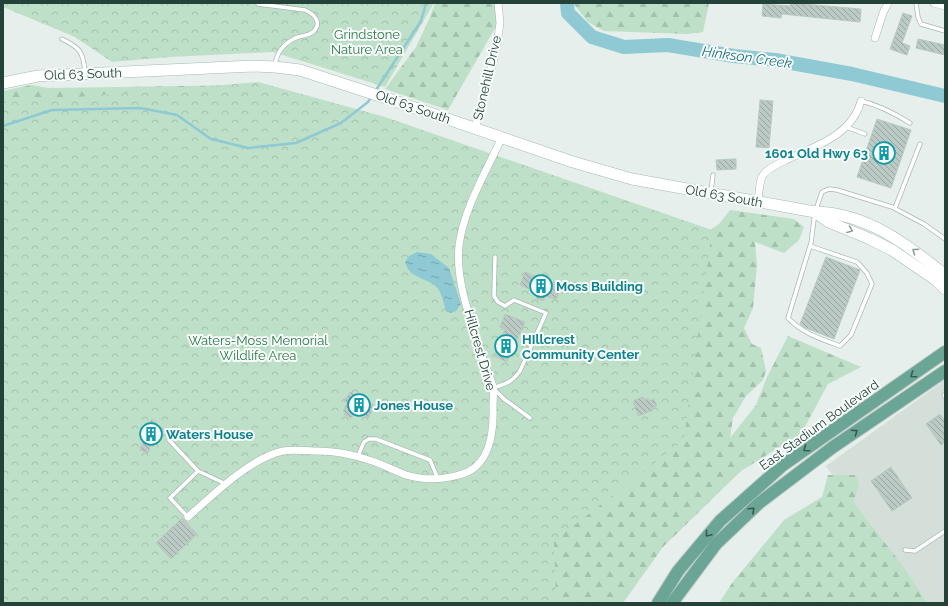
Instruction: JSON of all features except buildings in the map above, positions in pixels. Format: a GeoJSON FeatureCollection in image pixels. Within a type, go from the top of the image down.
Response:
{"type":"FeatureCollection","features":[{"type":"Feature","properties":{"kind":"main road","name":"Old 63 South"},"geometry":{"type":"LineString","coordinates":[[3,83],[38,76],[253,66],[300,70],[573,162],[632,179],[815,212],[831,212],[863,222],[879,229],[915,250],[945,275]]}},
{"type":"Feature","properties":{"kind":"main road","name":"Old 63 South"},"geometry":{"type":"LineString","coordinates":[[815,212],[829,222],[892,250],[936,280],[945,289]]}},
{"type":"Feature","properties":{"kind":"main road","name":"East Stadium Boulevard"},"geometry":{"type":"LineString","coordinates":[[658,603],[678,571],[720,521],[783,465],[945,352]]}},
{"type":"Feature","properties":{"kind":"main road","name":"East Stadium Boulevard"},"geometry":{"type":"LineString","coordinates":[[672,603],[716,544],[759,503],[833,447],[945,371]]}},
{"type":"Feature","properties":{"kind":"street","name":"Stonehill Drive"},"geometry":{"type":"LineString","coordinates":[[475,128],[478,122],[496,51],[500,23],[498,3]]}},
{"type":"Feature","properties":{"kind":"street"},"geometry":{"type":"LineString","coordinates":[[875,38],[883,13],[888,3]]}},
{"type":"Feature","properties":{"kind":"street"},"geometry":{"type":"LineString","coordinates":[[934,3],[945,6]]}},
{"type":"Feature","properties":{"kind":"street"},"geometry":{"type":"LineString","coordinates":[[758,201],[762,177],[772,167],[832,138],[853,120],[859,109],[860,101]]}},
{"type":"Feature","properties":{"kind":"street","name":"Hillcrest Drive"},"geometry":{"type":"LineString","coordinates":[[188,517],[231,478],[264,458],[283,451],[324,451],[345,454],[371,461],[414,477],[438,479],[466,474],[476,466],[490,445],[492,430],[493,388],[467,306],[460,274],[459,246],[464,223],[471,204],[502,138]]}},
{"type":"Feature","properties":{"kind":"lane"},"geometry":{"type":"LineString","coordinates":[[916,3],[918,17],[921,24],[945,31]]}},
{"type":"Feature","properties":{"kind":"lane"},"geometry":{"type":"LineString","coordinates":[[258,4],[305,10],[312,13],[317,20],[313,32],[287,43],[278,51],[275,67]]}},
{"type":"Feature","properties":{"kind":"lane"},"geometry":{"type":"LineString","coordinates":[[62,39],[75,45],[82,53],[86,74]]}},
{"type":"Feature","properties":{"kind":"lane"},"geometry":{"type":"LineString","coordinates":[[860,101],[889,110],[910,123]]}},
{"type":"Feature","properties":{"kind":"lane"},"geometry":{"type":"LineString","coordinates":[[846,126],[865,134]]}},
{"type":"Feature","properties":{"kind":"lane"},"geometry":{"type":"LineString","coordinates":[[895,208],[920,144]]}},
{"type":"Feature","properties":{"kind":"lane"},"geometry":{"type":"LineString","coordinates":[[710,194],[713,175]]}},
{"type":"Feature","properties":{"kind":"lane"},"geometry":{"type":"LineString","coordinates":[[810,246],[857,262],[867,273],[872,284],[851,335],[840,346],[820,339],[796,327],[788,318],[810,246],[815,212],[822,192],[829,189],[837,190],[895,208],[924,224],[945,239]]}},
{"type":"Feature","properties":{"kind":"lane"},"geometry":{"type":"LineString","coordinates":[[496,257],[494,296],[498,302],[505,306],[514,300],[546,314],[517,375],[506,384],[493,388],[504,399],[530,418]]}},
{"type":"Feature","properties":{"kind":"lane"},"geometry":{"type":"LineString","coordinates":[[358,457],[364,442],[369,439],[376,439],[430,460],[438,479]]}},
{"type":"Feature","properties":{"kind":"lane"},"geometry":{"type":"LineString","coordinates":[[169,440],[198,471],[226,484]]}},
{"type":"Feature","properties":{"kind":"lane"},"geometry":{"type":"LineString","coordinates":[[188,517],[170,498],[198,471]]}},
{"type":"Feature","properties":{"kind":"lane"},"geometry":{"type":"LineString","coordinates":[[905,550],[915,551],[945,531]]}},
{"type":"Feature","properties":{"kind":"shaded area"},"geometry":{"type":"Polygon","coordinates":[[[945,380],[945,603],[920,603],[826,466],[945,380]]]}},
{"type":"Feature","properties":{"kind":"green space","name":"Grindstone Nature Area"},"geometry":{"type":"Polygon","coordinates":[[[3,3],[434,3],[385,87],[273,52],[170,57],[112,62],[75,37],[3,7],[3,3]]]}},
{"type":"Feature","properties":{"kind":"green space"},"geometry":{"type":"Polygon","coordinates":[[[435,3],[497,3],[498,23],[448,110],[385,89],[416,47],[435,3]]]}},
{"type":"Feature","properties":{"kind":"green space"},"geometry":{"type":"Polygon","coordinates":[[[573,3],[709,3],[703,32],[687,34],[604,31],[588,22],[573,3]]]}},
{"type":"Feature","properties":{"kind":"green space","name":"Waters-Moss Memorial Wildlife Area"},"geometry":{"type":"Polygon","coordinates":[[[258,82],[385,117],[712,230],[684,440],[554,541],[556,603],[3,603],[3,103],[258,82]]]}},
{"type":"Feature","properties":{"kind":"green space"},"geometry":{"type":"Polygon","coordinates":[[[31,85],[49,88],[251,85],[3,117],[3,91],[31,85]]]}},
{"type":"Feature","properties":{"kind":"green space"},"geometry":{"type":"Polygon","coordinates":[[[730,210],[794,219],[804,227],[799,240],[784,253],[755,242],[757,265],[753,308],[744,328],[752,344],[761,348],[766,371],[763,380],[746,396],[733,418],[730,438],[756,405],[767,377],[788,336],[861,367],[828,384],[801,434],[741,471],[663,547],[623,603],[193,603],[682,248],[719,224],[730,210]]]}},
{"type":"Feature","properties":{"kind":"green space"},"geometry":{"type":"Polygon","coordinates":[[[828,475],[856,475],[859,486],[853,502],[903,566],[927,603],[719,603],[732,583],[784,520],[822,497],[828,475]]]}},
{"type":"Feature","properties":{"kind":"water"},"geometry":{"type":"Polygon","coordinates":[[[417,252],[431,254],[449,268],[461,304],[456,311],[451,313],[446,311],[439,290],[430,282],[415,276],[407,268],[405,262],[409,256],[417,252]]]}},
{"type":"Feature","properties":{"kind":"waterway"},"geometry":{"type":"LineString","coordinates":[[376,90],[421,21],[426,3]]}},
{"type":"Feature","properties":{"kind":"waterway","name":"Hinkson Creek"},"geometry":{"type":"LineString","coordinates":[[567,3],[568,13],[592,37],[624,47],[668,45],[734,56],[775,60],[852,74],[945,96]]}},
{"type":"Feature","properties":{"kind":"waterway"},"geometry":{"type":"LineString","coordinates":[[3,126],[52,110],[140,108],[177,115],[211,139],[248,148],[296,143],[341,123],[368,102],[372,96]]}},
{"type":"Feature","properties":{"kind":"place","name":"1601 Old Hwy 63"},"geometry":{"type":"Point","coordinates":[884,153]}},
{"type":"Feature","properties":{"kind":"place","name":"Moss Building"},"geometry":{"type":"Point","coordinates":[541,286]}},
{"type":"Feature","properties":{"kind":"place","name":"HIllcrest Community Center"},"geometry":{"type":"Point","coordinates":[506,346]}},
{"type":"Feature","properties":{"kind":"place","name":"Jones House"},"geometry":{"type":"Point","coordinates":[359,405]}},
{"type":"Feature","properties":{"kind":"place","name":"Waters House"},"geometry":{"type":"Point","coordinates":[151,434]}}]}
